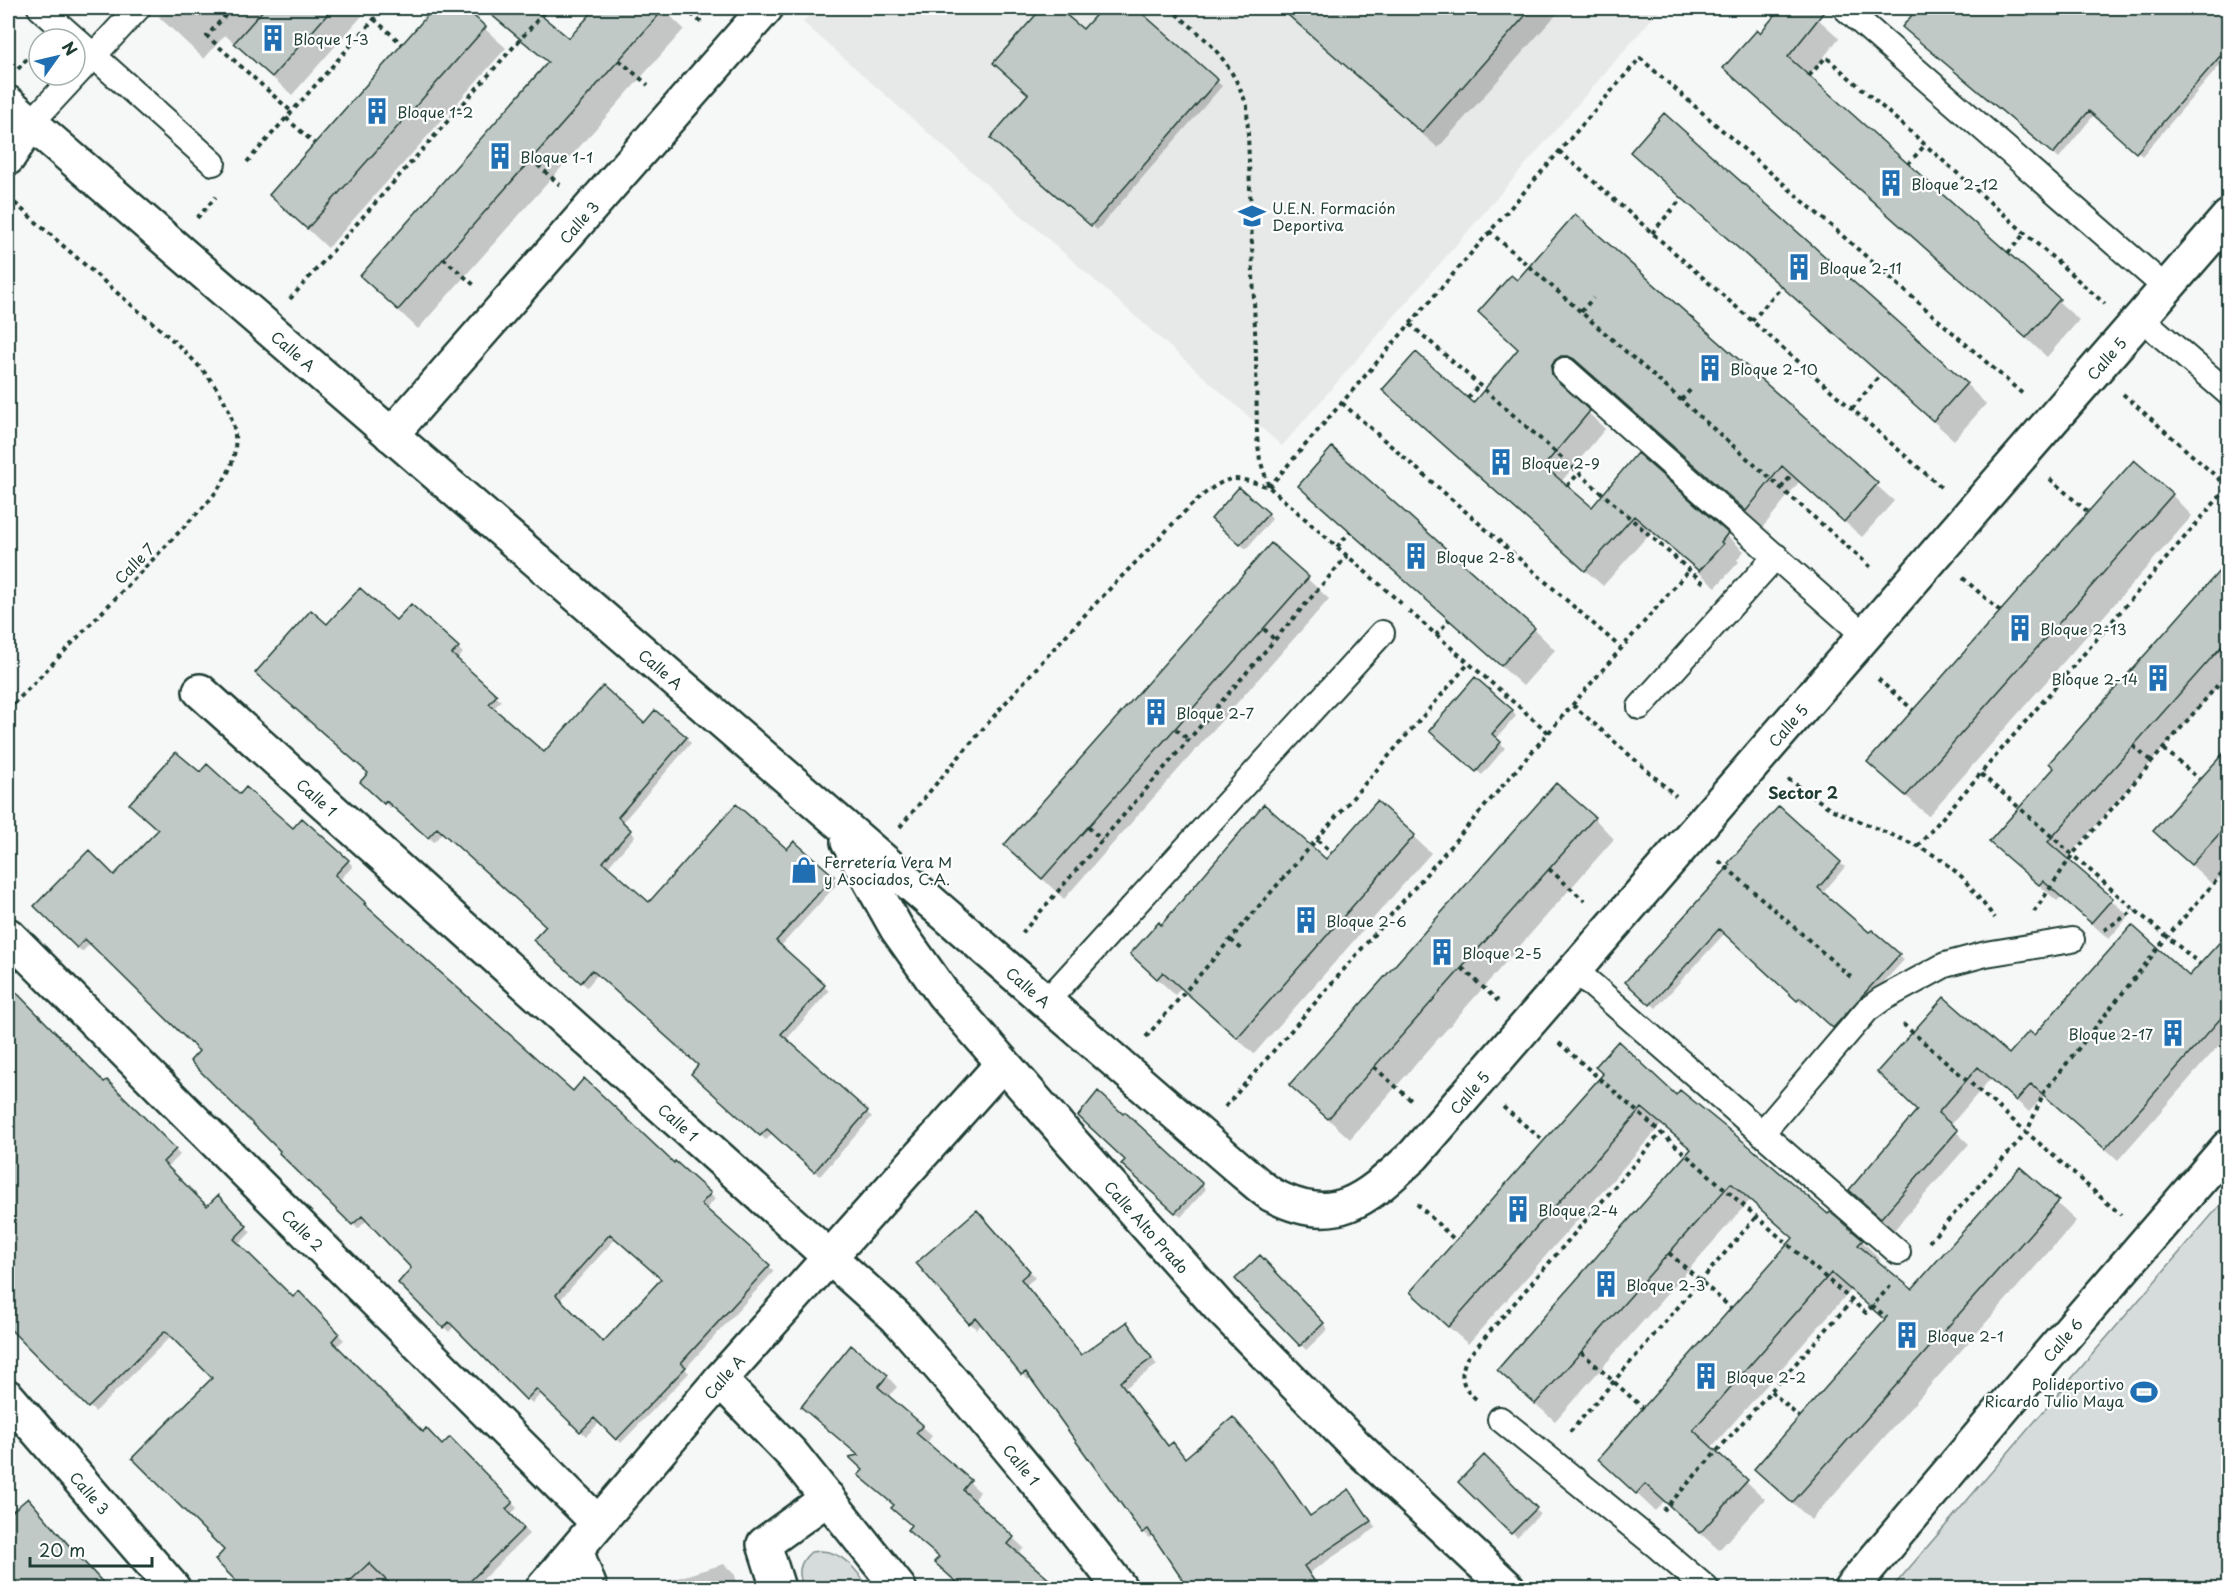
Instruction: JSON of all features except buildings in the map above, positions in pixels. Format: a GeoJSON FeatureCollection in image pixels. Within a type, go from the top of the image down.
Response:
{"type":"FeatureCollection","features":[{"type":"Feature","properties":{"kind":"street","name":"Calle 3"},"geometry":{"type":"LineString","coordinates":[[391,435],[766,8]]}},
{"type":"Feature","properties":{"kind":"street","name":"Calle A"},"geometry":{"type":"LineString","coordinates":[[19,113],[1120,1067],[1270,1194],[1306,1209],[1328,1211]]}},
{"type":"Feature","properties":{"kind":"street"},"geometry":{"type":"LineString","coordinates":[[8,158],[19,113]]}},
{"type":"Feature","properties":{"kind":"street","name":"Calle 5"},"geometry":{"type":"LineString","coordinates":[[1328,1211],[1354,1203],[1389,1178],[1414,1155],[2229,217]]}},
{"type":"Feature","properties":{"kind":"street","name":"Calle 1"},"geometry":{"type":"LineString","coordinates":[[200,691],[896,1317],[976,1406],[1063,1513],[1120,1588]]}},
{"type":"Feature","properties":{"kind":"street","name":"Calle Alto Prado"},"geometry":{"type":"LineString","coordinates":[[837,822],[897,929],[943,994],[1003,1063],[1220,1308],[1357,1447],[1508,1588]]}},
{"type":"Feature","properties":{"kind":"street","name":"Calle 2"},"geometry":{"type":"LineString","coordinates":[[8,935],[598,1523]]}},
{"type":"Feature","properties":{"kind":"street","name":"Calle A"},"geometry":{"type":"LineString","coordinates":[[543,1588],[720,1380],[1003,1063]]}},
{"type":"Feature","properties":{"kind":"street","name":"Calle 6"},"geometry":{"type":"LineString","coordinates":[[1851,1588],[2229,1147]]}},
{"type":"Feature","properties":{"kind":"street"},"geometry":{"type":"LineString","coordinates":[[720,1380],[792,1454],[899,1588]]}},
{"type":"Feature","properties":{"kind":"street","name":"Calle 3"},"geometry":{"type":"LineString","coordinates":[[8,1397],[173,1588]]}},
{"type":"Feature","properties":{"kind":"street"},"geometry":{"type":"LineString","coordinates":[[778,1588],[764,1544],[828,1498]]}},
{"type":"Feature","properties":{"kind":"street"},"geometry":{"type":"LineString","coordinates":[[576,1550],[590,1588]]}},
{"type":"Feature","properties":{"kind":"lane"},"geometry":{"type":"LineString","coordinates":[[40,8],[61,27]]}},
{"type":"Feature","properties":{"kind":"lane"},"geometry":{"type":"LineString","coordinates":[[19,113],[93,56],[138,8]]}},
{"type":"Feature","properties":{"kind":"lane"},"geometry":{"type":"LineString","coordinates":[[1846,9],[2166,288]]}},
{"type":"Feature","properties":{"kind":"lane"},"geometry":{"type":"LineString","coordinates":[[87,50],[213,163]]}},
{"type":"Feature","properties":{"kind":"lane"},"geometry":{"type":"LineString","coordinates":[[2137,323],[2229,393]]}},
{"type":"Feature","properties":{"kind":"lane"},"geometry":{"type":"LineString","coordinates":[[1565,370],[1776,556],[1857,645]]}},
{"type":"Feature","properties":{"kind":"lane"},"geometry":{"type":"LineString","coordinates":[[1640,707],[1776,556]]}},
{"type":"Feature","properties":{"kind":"lane"},"geometry":{"type":"LineString","coordinates":[[1046,1002],[1382,633]]}},
{"type":"Feature","properties":{"kind":"lane"},"geometry":{"type":"LineString","coordinates":[[1762,1133],[1867,1010],[1878,1002],[1946,965],[1969,957],[2072,940]]}},
{"type":"Feature","properties":{"kind":"lane"},"geometry":{"type":"LineString","coordinates":[[1575,970],[1898,1252]]}},
{"type":"Feature","properties":{"kind":"lane"},"geometry":{"type":"LineString","coordinates":[[1500,1419],[1706,1588]]}},
{"type":"Feature","properties":{"kind":"path"},"geometry":{"type":"LineString","coordinates":[[232,8],[207,36],[292,112]]}},
{"type":"Feature","properties":{"kind":"path"},"geometry":{"type":"LineString","coordinates":[[240,169],[384,8]]}},
{"type":"Feature","properties":{"kind":"path"},"geometry":{"type":"LineString","coordinates":[[266,326],[548,8]]}},
{"type":"Feature","properties":{"kind":"path"},"geometry":{"type":"LineString","coordinates":[[1169,8],[1211,43],[1239,84],[1247,106],[1257,437],[1260,460],[1269,487]]}},
{"type":"Feature","properties":{"kind":"path"},"geometry":{"type":"LineString","coordinates":[[374,18],[402,44]]}},
{"type":"Feature","properties":{"kind":"path"},"geometry":{"type":"LineString","coordinates":[[1809,76],[1826,57],[2025,233],[2137,323]]}},
{"type":"Feature","properties":{"kind":"path"},"geometry":{"type":"LineString","coordinates":[[15,71],[27,58]]}},
{"type":"Feature","properties":{"kind":"path"},"geometry":{"type":"LineString","coordinates":[[1269,487],[1640,58],[2052,421]]}},
{"type":"Feature","properties":{"kind":"path"},"geometry":{"type":"LineString","coordinates":[[285,118],[314,143]]}},
{"type":"Feature","properties":{"kind":"path"},"geometry":{"type":"LineString","coordinates":[[1908,164],[1925,145]]}},
{"type":"Feature","properties":{"kind":"path"},"geometry":{"type":"LineString","coordinates":[[1559,151],[1971,513]]}},
{"type":"Feature","properties":{"kind":"path"},"geometry":{"type":"LineString","coordinates":[[173,246],[218,195]]}},
{"type":"Feature","properties":{"kind":"path","name":"Calle 7"},"geometry":{"type":"LineString","coordinates":[[8,197],[189,356],[217,390],[230,413],[236,438],[233,462],[224,484],[176,537],[8,710]]}},
{"type":"Feature","properties":{"kind":"path"},"geometry":{"type":"LineString","coordinates":[[1652,232],[1682,198]]}},
{"type":"Feature","properties":{"kind":"path"},"geometry":{"type":"LineString","coordinates":[[1490,231],[1901,594]]}},
{"type":"Feature","properties":{"kind":"path"},"geometry":{"type":"LineString","coordinates":[[2008,253],[2025,233]]}},
{"type":"Feature","properties":{"kind":"path"},"geometry":{"type":"LineString","coordinates":[[1752,321],[1782,286]]}},
{"type":"Feature","properties":{"kind":"path"},"geometry":{"type":"LineString","coordinates":[[1581,312],[1593,298]]}},
{"type":"Feature","properties":{"kind":"path"},"geometry":{"type":"LineString","coordinates":[[1410,324],[1731,606]]}},
{"type":"Feature","properties":{"kind":"path"},"geometry":{"type":"LineString","coordinates":[[1918,846],[2228,487],[2096,370]]}},
{"type":"Feature","properties":{"kind":"path"},"geometry":{"type":"LineString","coordinates":[[1852,409],[1881,374]]}},
{"type":"Feature","properties":{"kind":"path"},"geometry":{"type":"LineString","coordinates":[[1468,398],[1479,385]]}},
{"type":"Feature","properties":{"kind":"path"},"geometry":{"type":"LineString","coordinates":[[1681,400],[1693,387]]}},
{"type":"Feature","properties":{"kind":"path"},"geometry":{"type":"LineString","coordinates":[[1342,403],[1621,648]]}},
{"type":"Feature","properties":{"kind":"path"},"geometry":{"type":"LineString","coordinates":[[2022,454],[2088,512]]}},
{"type":"Feature","properties":{"kind":"path"},"geometry":{"type":"LineString","coordinates":[[1567,486],[1579,473]]}},
{"type":"Feature","properties":{"kind":"path"},"geometry":{"type":"LineString","coordinates":[[1781,488],[1792,476]]}},
{"type":"Feature","properties":{"kind":"path"},"geometry":{"type":"LineString","coordinates":[[876,855],[987,723],[1071,628],[1202,497],[1226,480],[1242,480],[1269,487]]}},
{"type":"Feature","properties":{"kind":"path"},"geometry":{"type":"LineString","coordinates":[[1337,547],[1350,532]]}},
{"type":"Feature","properties":{"kind":"path"},"geometry":{"type":"LineString","coordinates":[[1936,555],[2000,611]]}},
{"type":"Feature","properties":{"kind":"path"},"geometry":{"type":"LineString","coordinates":[[998,960],[1347,556]]}},
{"type":"Feature","properties":{"kind":"path"},"geometry":{"type":"LineString","coordinates":[[1201,1136],[1689,570]]}},
{"type":"Feature","properties":{"kind":"path"},"geometry":{"type":"LineString","coordinates":[[1436,635],[1449,620]]}},
{"type":"Feature","properties":{"kind":"path"},"geometry":{"type":"LineString","coordinates":[[1264,629],[1275,640]]}},
{"type":"Feature","properties":{"kind":"path"},"geometry":{"type":"LineString","coordinates":[[1857,645],[1913,710]]}},
{"type":"Feature","properties":{"kind":"path"},"geometry":{"type":"LineString","coordinates":[[2221,646],[2229,654]]}},
{"type":"Feature","properties":{"kind":"path"},"geometry":{"type":"LineString","coordinates":[[1120,1067],[1469,663]]}},
{"type":"Feature","properties":{"kind":"path"},"geometry":{"type":"LineString","coordinates":[[1758,759],[1831,809],[1918,846],[1941,860],[1962,877],[1979,896],[2014,949],[2041,899],[2073,854],[2229,673]]}},
{"type":"Feature","properties":{"kind":"path"},"geometry":{"type":"LineString","coordinates":[[1573,705],[1878,1002],[2148,1239]]}},
{"type":"Feature","properties":{"kind":"path"},"geometry":{"type":"LineString","coordinates":[[1176,729],[1189,740]]}},
{"type":"Feature","properties":{"kind":"path"},"geometry":{"type":"LineString","coordinates":[[2133,746],[2152,762]]}},
{"type":"Feature","properties":{"kind":"path"},"geometry":{"type":"LineString","coordinates":[[2164,749],[2199,779]]}},
{"type":"Feature","properties":{"kind":"path"},"geometry":{"type":"LineString","coordinates":[[1981,774],[2200,964]]}},
{"type":"Feature","properties":{"kind":"path"},"geometry":{"type":"LineString","coordinates":[[1088,827],[1102,840]]}},
{"type":"Feature","properties":{"kind":"path"},"geometry":{"type":"LineString","coordinates":[[1317,840],[1331,852]]}},
{"type":"Feature","properties":{"kind":"path"},"geometry":{"type":"LineString","coordinates":[[1926,1245],[2027,1132],[2044,1092],[2168,938],[2229,867]]}},
{"type":"Feature","properties":{"kind":"path"},"geometry":{"type":"LineString","coordinates":[[1549,869],[1613,925]]}},
{"type":"Feature","properties":{"kind":"path"},"geometry":{"type":"LineString","coordinates":[[1231,940],[1244,951]]}},
{"type":"Feature","properties":{"kind":"path"},"geometry":{"type":"LineString","coordinates":[[1461,968],[1661,1133],[1866,1313],[1895,1280]]}},
{"type":"Feature","properties":{"kind":"path"},"geometry":{"type":"LineString","coordinates":[[1374,1067],[1439,1125]]}},
{"type":"Feature","properties":{"kind":"path"},"geometry":{"type":"LineString","coordinates":[[1476,1083],[1544,1141]]}},
{"type":"Feature","properties":{"kind":"path"},"geometry":{"type":"LineString","coordinates":[[1500,1419],[1467,1391],[1462,1382],[1461,1371],[1467,1358],[1661,1133]]}},
{"type":"Feature","properties":{"kind":"path"},"geometry":{"type":"LineString","coordinates":[[1389,1178],[1456,1240]]}},
{"type":"Feature","properties":{"kind":"path"},"geometry":{"type":"LineString","coordinates":[[1548,1458],[1756,1217]]}},
{"type":"Feature","properties":{"kind":"path"},"geometry":{"type":"LineString","coordinates":[[1669,1253],[1731,1308]]}},
{"type":"Feature","properties":{"kind":"path"},"geometry":{"type":"LineString","coordinates":[[1642,1534],[1851,1302]]}},
{"type":"Feature","properties":{"kind":"path"},"geometry":{"type":"LineString","coordinates":[[1872,1305],[1887,1318]]}},
{"type":"Feature","properties":{"kind":"path"},"geometry":{"type":"LineString","coordinates":[[1581,1352],[1643,1408]]}},
{"type":"Feature","properties":{"kind":"path"},"geometry":{"type":"LineString","coordinates":[[1771,1391],[1799,1417]]}},
{"type":"Feature","properties":{"kind":"shaded area","name":"U.E.N. Formación Deportiva"},"geometry":{"type":"Polygon","coordinates":[[[816,8],[1661,8],[1282,446],[803,22],[816,8]]]}},
{"type":"Feature","properties":{"kind":"shaded area","name":"Polideportivo Ricardo Tulio Maya"},"geometry":{"type":"Polygon","coordinates":[[[2228,1196],[2228,1588],[1892,1588],[2228,1196]]]}},
{"type":"Feature","properties":{"kind":"shaded area"},"geometry":{"type":"Polygon","coordinates":[[[811,1552],[836,1554],[849,1563],[869,1588],[803,1588],[800,1578],[801,1564],[811,1552]]]}},
{"type":"Feature","properties":{"kind":"place","name":"Bloque 1-3"},"geometry":{"type":"Point","coordinates":[273,38]}},
{"type":"Feature","properties":{"kind":"place","name":"Bloque 1-2"},"geometry":{"type":"Point","coordinates":[377,111]}},
{"type":"Feature","properties":{"kind":"place","name":"Bloque 1-1"},"geometry":{"type":"Point","coordinates":[500,156]}},
{"type":"Feature","properties":{"kind":"place","name":"Bloque 2-12"},"geometry":{"type":"Point","coordinates":[1891,183]}},
{"type":"Feature","properties":{"kind":"place","name":"U.E.N. Formación Deportiva"},"geometry":{"type":"Point","coordinates":[1252,216]}},
{"type":"Feature","properties":{"kind":"place","name":"Bloque 2-11"},"geometry":{"type":"Point","coordinates":[1799,267]}},
{"type":"Feature","properties":{"kind":"place","name":"Bloque 2-10"},"geometry":{"type":"Point","coordinates":[1710,368]}},
{"type":"Feature","properties":{"kind":"place","name":"Bloque 2-9"},"geometry":{"type":"Point","coordinates":[1501,462]}},
{"type":"Feature","properties":{"kind":"place","name":"Bloque 2-8"},"geometry":{"type":"Point","coordinates":[1416,556]}},
{"type":"Feature","properties":{"kind":"place","name":"Bloque 2-13"},"geometry":{"type":"Point","coordinates":[2020,628]}},
{"type":"Feature","properties":{"kind":"place","name":"Bloque 2-14"},"geometry":{"type":"Point","coordinates":[2158,678]}},
{"type":"Feature","properties":{"kind":"place","name":"Bloque 2-7"},"geometry":{"type":"Point","coordinates":[1156,712]}},
{"type":"Feature","properties":{"kind":"place","name":"Ferretería Vera M y Asociados, C.A."},"geometry":{"type":"Point","coordinates":[804,870]}},
{"type":"Feature","properties":{"kind":"place","name":"Bloque 2-6"},"geometry":{"type":"Point","coordinates":[1306,920]}},
{"type":"Feature","properties":{"kind":"place","name":"Bloque 2-5"},"geometry":{"type":"Point","coordinates":[1442,952]}},
{"type":"Feature","properties":{"kind":"place","name":"Bloque 2-17"},"geometry":{"type":"Point","coordinates":[2173,1033]}},
{"type":"Feature","properties":{"kind":"place","name":"Bloque 2-4"},"geometry":{"type":"Point","coordinates":[1518,1209]}},
{"type":"Feature","properties":{"kind":"place","name":"Bloque 2-3"},"geometry":{"type":"Point","coordinates":[1606,1284]}},
{"type":"Feature","properties":{"kind":"place","name":"Bloque 2-1"},"geometry":{"type":"Point","coordinates":[1907,1335]}},
{"type":"Feature","properties":{"kind":"place","name":"Bloque 2-2"},"geometry":{"type":"Point","coordinates":[1706,1376]}},
{"type":"Feature","properties":{"kind":"place","name":"Polideportivo Ricardo Tulio Maya"},"geometry":{"type":"Point","coordinates":[2144,1392]}},
{"type":"Feature","properties":{"kind":"district","name":"Sector 2"},"geometry":{"type":"Point","coordinates":[1803,792]}}]}
